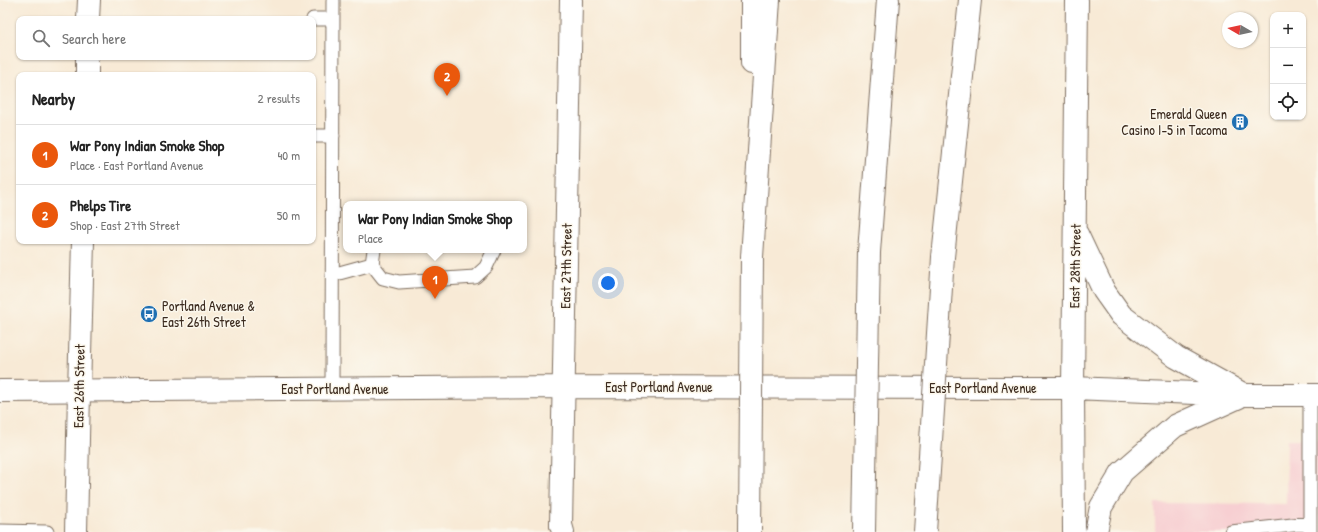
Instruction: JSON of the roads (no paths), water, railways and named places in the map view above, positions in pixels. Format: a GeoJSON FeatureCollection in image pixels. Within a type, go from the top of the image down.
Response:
{"type":"FeatureCollection","features":[{"type":"Feature","properties":{"kind":"main road"},"geometry":{"type":"LineString","coordinates":[[88,16],[89,0]]}},
{"type":"Feature","properties":{"kind":"main road","name":"East 27th Street"},"geometry":{"type":"LineString","coordinates":[[562,530],[571,0]]}},
{"type":"Feature","properties":{"kind":"main road"},"geometry":{"type":"LineString","coordinates":[[750,532],[752,0]]}},
{"type":"Feature","properties":{"kind":"main road"},"geometry":{"type":"LineString","coordinates":[[752,257],[770,0]]}},
{"type":"Feature","properties":{"kind":"main road"},"geometry":{"type":"LineString","coordinates":[[864,532],[869,252],[888,0]]}},
{"type":"Feature","properties":{"kind":"main road"},"geometry":{"type":"LineString","coordinates":[[925,532],[943,257],[970,0]]}},
{"type":"Feature","properties":{"kind":"main road","name":"East 28th Street"},"geometry":{"type":"LineString","coordinates":[[1074,532],[1073,388],[1077,0]]}},
{"type":"Feature","properties":{"kind":"main road"},"geometry":{"type":"LineString","coordinates":[[87,72],[88,60]]}},
{"type":"Feature","properties":{"kind":"main road"},"geometry":{"type":"LineString","coordinates":[[1075,230],[1104,291],[1121,315],[1176,357],[1244,395]]}},
{"type":"Feature","properties":{"kind":"main road","name":"East 26th Street"},"geometry":{"type":"LineString","coordinates":[[76,532],[78,392],[83,244]]}},
{"type":"Feature","properties":{"kind":"main road","name":"East Portland Avenue"},"geometry":{"type":"LineString","coordinates":[[0,391],[78,392],[564,387],[1073,388],[1244,395],[1314,395]]}},
{"type":"Feature","properties":{"kind":"main road"},"geometry":{"type":"LineString","coordinates":[[1096,532],[1101,507],[1122,472],[1175,426],[1244,395]]}},
{"type":"Feature","properties":{"kind":"lane"},"geometry":{"type":"LineString","coordinates":[[332,389],[333,0]]}},
{"type":"Feature","properties":{"kind":"lane"},"geometry":{"type":"LineString","coordinates":[[316,19],[333,19]]}},
{"type":"Feature","properties":{"kind":"lane"},"geometry":{"type":"LineString","coordinates":[[316,136],[333,136]]}},
{"type":"Feature","properties":{"kind":"lane"},"geometry":{"type":"LineString","coordinates":[[374,253],[372,264],[383,278],[399,282],[475,277],[486,267],[493,253]]}},
{"type":"Feature","properties":{"kind":"lane"},"geometry":{"type":"LineString","coordinates":[[332,275],[372,264]]}},
{"type":"Feature","properties":{"kind":"lane"},"geometry":{"type":"LineString","coordinates":[[1231,532],[1310,527],[1314,395]]}},
{"type":"Feature","properties":{"kind":"lane"},"geometry":{"type":"LineString","coordinates":[[0,531],[47,532]]}},
{"type":"Feature","properties":{"kind":"place","name":"Phelps Tire"},"geometry":{"type":"Point","coordinates":[447,96]}},
{"type":"Feature","properties":{"kind":"place","name":"Emerald Queen Casino I-5 in Tacoma"},"geometry":{"type":"Point","coordinates":[1240,122]}},
{"type":"Feature","properties":{"kind":"place","name":"War Pony Indian Smoke Shop"},"geometry":{"type":"Point","coordinates":[435,299]}},
{"type":"Feature","properties":{"kind":"place","name":"Portland Avenue & East 26th Street"},"geometry":{"type":"Point","coordinates":[149,314]}}]}
